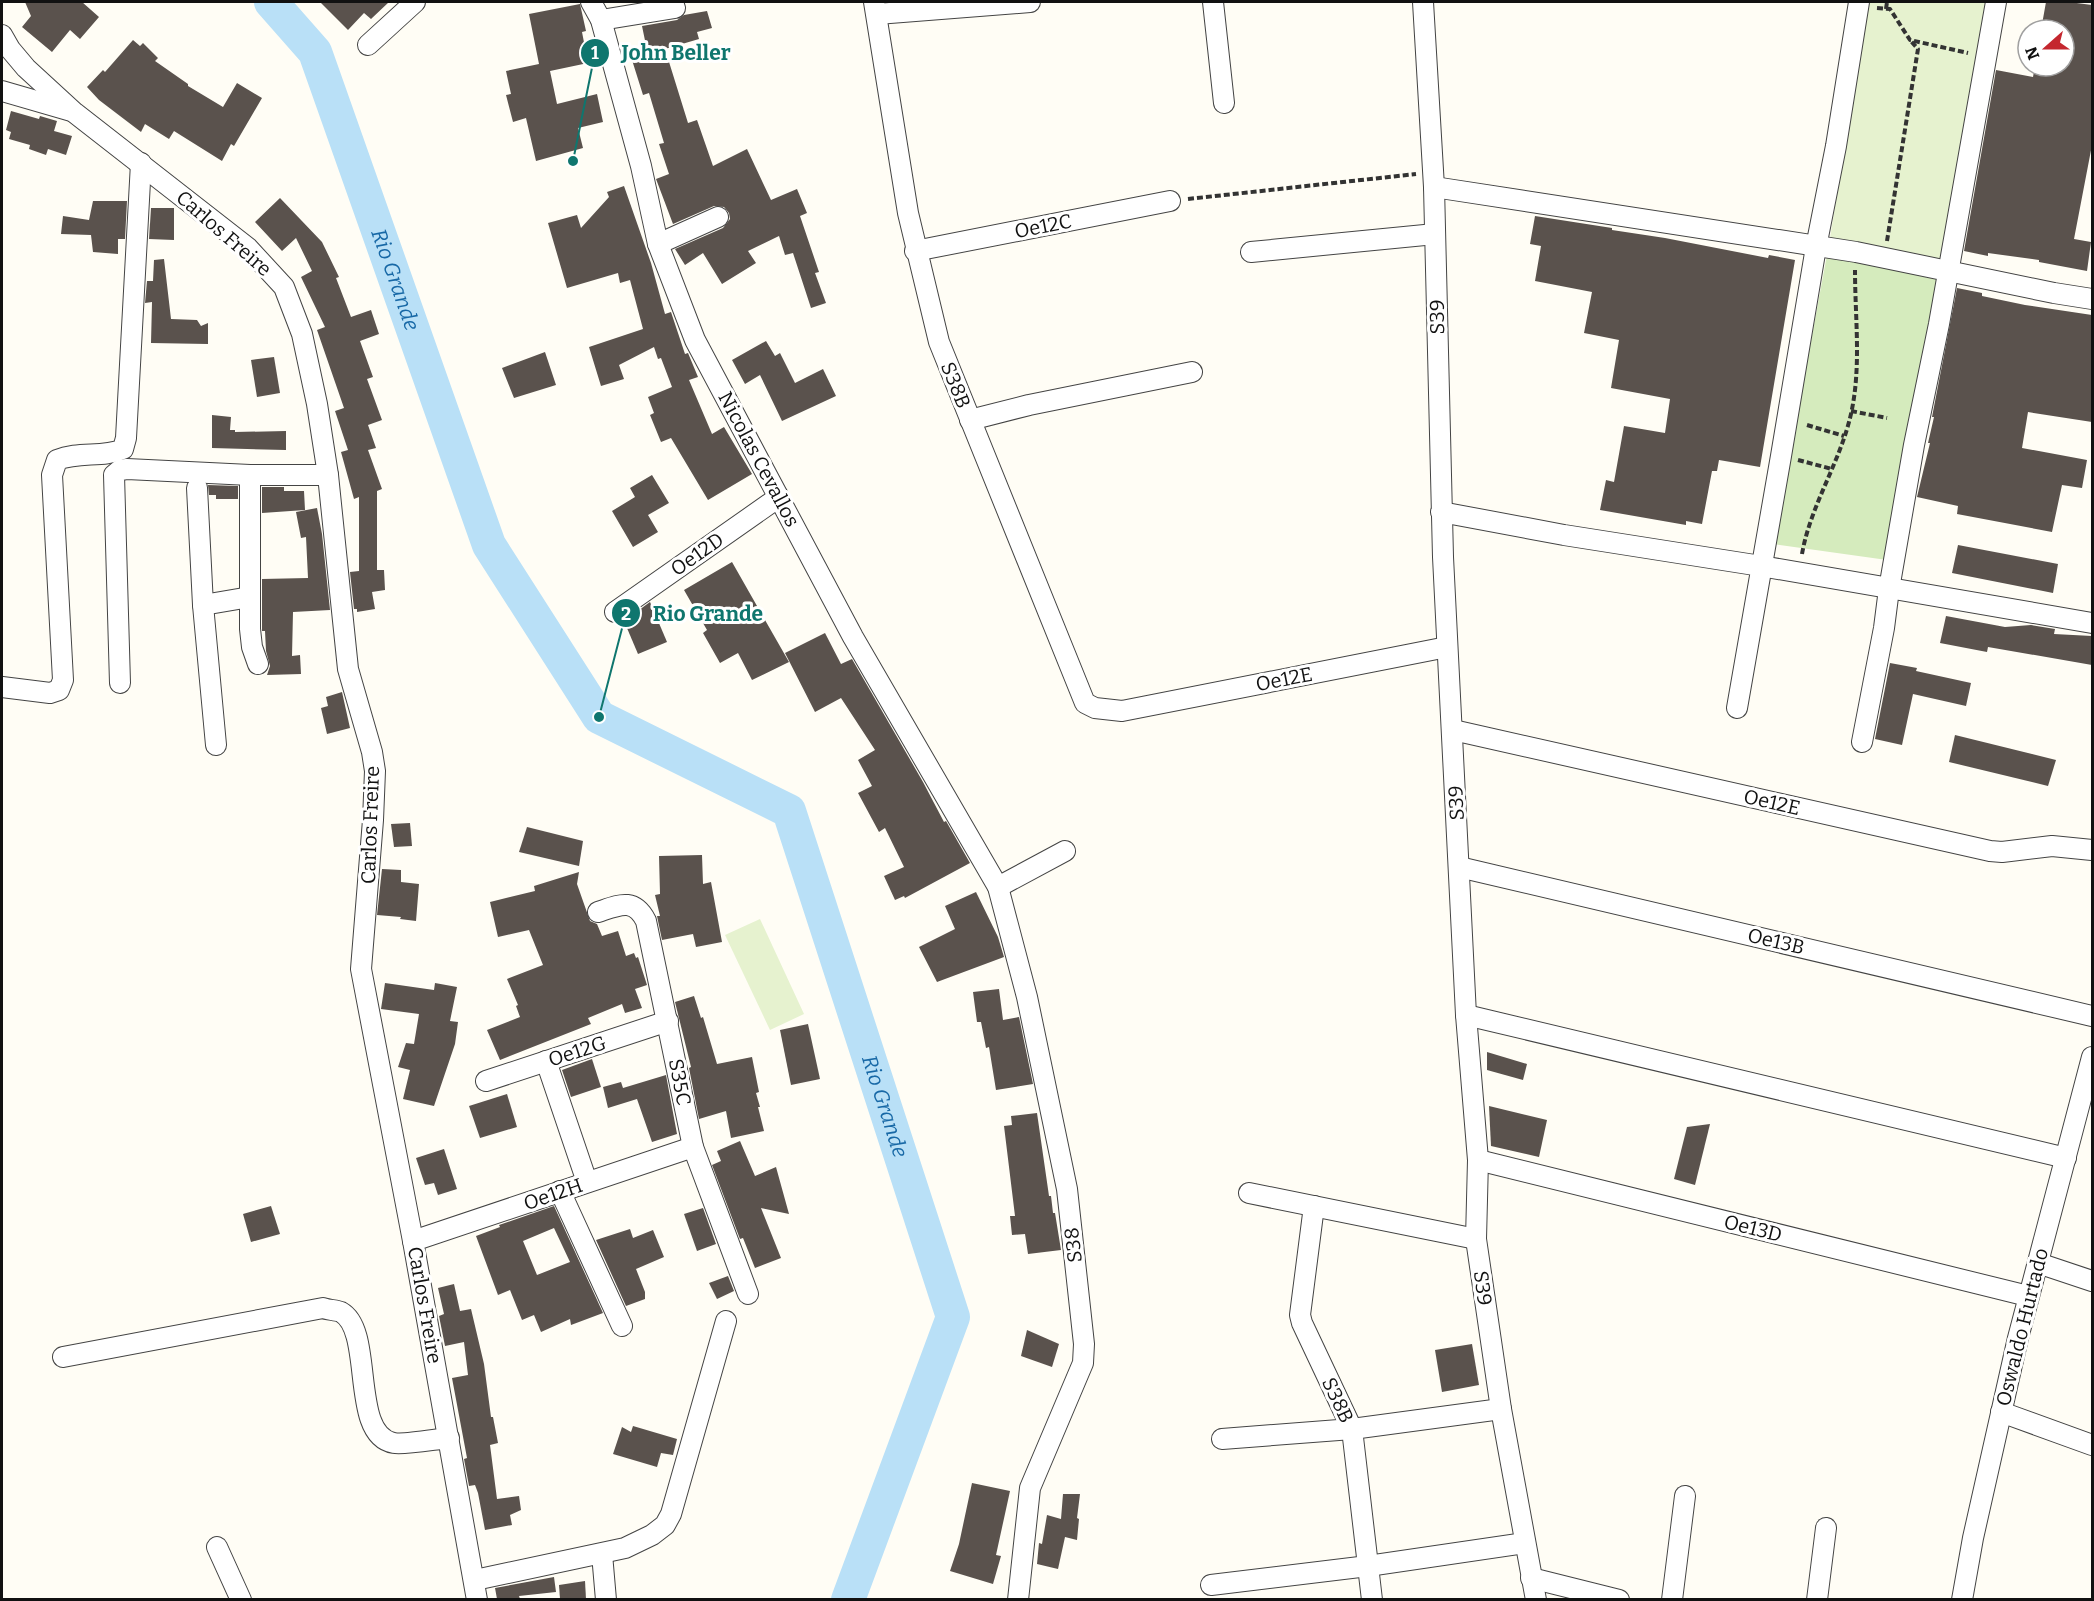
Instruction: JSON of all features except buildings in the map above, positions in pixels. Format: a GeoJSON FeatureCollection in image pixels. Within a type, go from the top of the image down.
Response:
{"type":"FeatureCollection","features":[{"type":"Feature","properties":{"kind":"street"},"geometry":{"type":"LineString","coordinates":[[368,45],[415,2]]}},
{"type":"Feature","properties":{"kind":"street","name":"Nicolas Cevallos"},"geometry":{"type":"LineString","coordinates":[[591,2],[601,20],[641,166],[658,244],[695,340],[853,637],[998,887]]}},
{"type":"Feature","properties":{"kind":"street"},"geometry":{"type":"LineString","coordinates":[[875,8],[1030,2]]}},
{"type":"Feature","properties":{"kind":"street"},"geometry":{"type":"LineString","coordinates":[[1213,2],[1224,103]]}},
{"type":"Feature","properties":{"kind":"street","name":"S39"},"geometry":{"type":"LineString","coordinates":[[1423,2],[1434,180],[1441,513],[1447,647],[1466,1015],[1478,1160],[1476,1239],[1501,1409],[1536,1599]]}},
{"type":"Feature","properties":{"kind":"street"},"geometry":{"type":"LineString","coordinates":[[1862,741],[1996,2]]}},
{"type":"Feature","properties":{"kind":"street"},"geometry":{"type":"LineString","coordinates":[[1737,708],[1859,3]]}},
{"type":"Feature","properties":{"kind":"street"},"geometry":{"type":"LineString","coordinates":[[601,20],[675,8]]}},
{"type":"Feature","properties":{"kind":"street","name":"S38B"},"geometry":{"type":"LineString","coordinates":[[875,8],[915,251],[939,342],[1085,703],[1095,708],[1122,711]]}},
{"type":"Feature","properties":{"kind":"street","name":"Carlos Freire"},"geometry":{"type":"LineString","coordinates":[[2,35],[26,68],[75,112],[248,248],[284,287],[302,334],[317,404],[328,475],[348,669],[372,752],[375,771],[361,969],[476,1590]]}},
{"type":"Feature","properties":{"kind":"street"},"geometry":{"type":"LineString","coordinates":[[2,91],[75,112]]}},
{"type":"Feature","properties":{"kind":"street"},"geometry":{"type":"LineString","coordinates":[[2,687],[50,693],[59,690],[63,680],[52,475],[57,460],[70,455],[114,453],[123,448],[126,438],[141,163]]}},
{"type":"Feature","properties":{"kind":"street"},"geometry":{"type":"LineString","coordinates":[[1434,180],[1856,252],[2092,299]]}},
{"type":"Feature","properties":{"kind":"street","name":"Oe12C"},"geometry":{"type":"LineString","coordinates":[[915,251],[1170,201]]}},
{"type":"Feature","properties":{"kind":"street"},"geometry":{"type":"LineString","coordinates":[[658,244],[718,217]]}},
{"type":"Feature","properties":{"kind":"street"},"geometry":{"type":"LineString","coordinates":[[1251,252],[1435,234]]}},
{"type":"Feature","properties":{"kind":"street"},"geometry":{"type":"LineString","coordinates":[[970,420],[1039,403],[1191,372]]}},
{"type":"Feature","properties":{"kind":"street"},"geometry":{"type":"LineString","coordinates":[[120,683],[114,475],[120,470],[127,469],[250,475],[328,475]]}},
{"type":"Feature","properties":{"kind":"street"},"geometry":{"type":"LineString","coordinates":[[250,475],[250,630],[252,647],[258,664]]}},
{"type":"Feature","properties":{"kind":"street"},"geometry":{"type":"LineString","coordinates":[[197,488],[203,605],[216,745]]}},
{"type":"Feature","properties":{"kind":"street","name":"Oe12D"},"geometry":{"type":"LineString","coordinates":[[615,612],[779,496]]}},
{"type":"Feature","properties":{"kind":"street"},"geometry":{"type":"LineString","coordinates":[[1441,513],[2092,623]]}},
{"type":"Feature","properties":{"kind":"street"},"geometry":{"type":"LineString","coordinates":[[203,605],[250,597]]}},
{"type":"Feature","properties":{"kind":"street","name":"Oe12E"},"geometry":{"type":"LineString","coordinates":[[1122,711],[1447,647]]}},
{"type":"Feature","properties":{"kind":"street","name":"Oe12E"},"geometry":{"type":"LineString","coordinates":[[1453,730],[1990,851],[2002,852],[2052,846],[2092,850]]}},
{"type":"Feature","properties":{"kind":"street"},"geometry":{"type":"LineString","coordinates":[[998,887],[1065,851]]}},
{"type":"Feature","properties":{"kind":"street","name":"Oe13B"},"geometry":{"type":"LineString","coordinates":[[1459,867],[2092,1016]]}},
{"type":"Feature","properties":{"kind":"street","name":"S38"},"geometry":{"type":"LineString","coordinates":[[998,887],[1027,997],[1066,1189],[1084,1344],[1083,1363],[1030,1488],[1018,1599]]}},
{"type":"Feature","properties":{"kind":"street","name":"S35C"},"geometry":{"type":"LineString","coordinates":[[598,912],[619,905],[629,905],[642,912],[646,921],[693,1147],[748,1294]]}},
{"type":"Feature","properties":{"kind":"street"},"geometry":{"type":"LineString","coordinates":[[1466,1015],[2066,1158]]}},
{"type":"Feature","properties":{"kind":"street","name":"Oe12G"},"geometry":{"type":"LineString","coordinates":[[486,1081],[668,1021]]}},
{"type":"Feature","properties":{"kind":"street","name":"Oswaldo Hurtado"},"geometry":{"type":"LineString","coordinates":[[1962,1599],[1973,1538],[2028,1296],[2066,1158],[2085,1123],[2092,1058]]}},
{"type":"Feature","properties":{"kind":"street"},"geometry":{"type":"LineString","coordinates":[[546,1061],[587,1182]]}},
{"type":"Feature","properties":{"kind":"street","name":"Oe12H"},"geometry":{"type":"LineString","coordinates":[[413,1241],[693,1147]]}},
{"type":"Feature","properties":{"kind":"street","name":"Oe13D"},"geometry":{"type":"LineString","coordinates":[[1478,1160],[2028,1296]]}},
{"type":"Feature","properties":{"kind":"street"},"geometry":{"type":"LineString","coordinates":[[560,1191],[622,1326]]}},
{"type":"Feature","properties":{"kind":"street"},"geometry":{"type":"LineString","coordinates":[[1249,1193],[1476,1239]]}},
{"type":"Feature","properties":{"kind":"street","name":"S38B"},"geometry":{"type":"LineString","coordinates":[[1314,1206],[1300,1315],[1352,1428],[1372,1599]]}},
{"type":"Feature","properties":{"kind":"street"},"geometry":{"type":"LineString","coordinates":[[2038,1263],[2092,1281]]}},
{"type":"Feature","properties":{"kind":"street"},"geometry":{"type":"LineString","coordinates":[[63,1357],[323,1308],[341,1312],[351,1323],[358,1344],[371,1421],[380,1436],[393,1443],[449,1438]]}},
{"type":"Feature","properties":{"kind":"street"},"geometry":{"type":"LineString","coordinates":[[476,1590],[625,1548],[652,1535],[664,1525],[671,1514],[726,1321]]}},
{"type":"Feature","properties":{"kind":"street"},"geometry":{"type":"LineString","coordinates":[[1222,1438],[1352,1428],[1501,1409]]}},
{"type":"Feature","properties":{"kind":"street"},"geometry":{"type":"LineString","coordinates":[[2001,1412],[2092,1445]]}},
{"type":"Feature","properties":{"kind":"street"},"geometry":{"type":"LineString","coordinates":[[1672,1599],[1685,1496]]}},
{"type":"Feature","properties":{"kind":"street"},"geometry":{"type":"LineString","coordinates":[[1817,1599],[1826,1528]]}},
{"type":"Feature","properties":{"kind":"street"},"geometry":{"type":"LineString","coordinates":[[1211,1585],[1368,1566],[1525,1543]]}},
{"type":"Feature","properties":{"kind":"street"},"geometry":{"type":"LineString","coordinates":[[217,1546],[242,1599]]}},
{"type":"Feature","properties":{"kind":"street"},"geometry":{"type":"LineString","coordinates":[[602,1554],[606,1599]]}},
{"type":"Feature","properties":{"kind":"street"},"geometry":{"type":"LineString","coordinates":[[1531,1578],[1618,1599]]}},
{"type":"Feature","properties":{"kind":"path"},"geometry":{"type":"LineString","coordinates":[[1886,9],[1887,2]]}},
{"type":"Feature","properties":{"kind":"path"},"geometry":{"type":"LineString","coordinates":[[1859,3],[1890,9],[1918,50],[1884,258]]}},
{"type":"Feature","properties":{"kind":"path"},"geometry":{"type":"LineString","coordinates":[[1910,40],[1986,57]]}},
{"type":"Feature","properties":{"kind":"path"},"geometry":{"type":"LineString","coordinates":[[1170,201],[1434,180]]}},
{"type":"Feature","properties":{"kind":"path"},"geometry":{"type":"LineString","coordinates":[[1799,572],[1806,530],[1832,469],[1851,411],[1858,356],[1855,295],[1856,252]]}},
{"type":"Feature","properties":{"kind":"path"},"geometry":{"type":"LineString","coordinates":[[1851,411],[1887,418]]}},
{"type":"Feature","properties":{"kind":"path"},"geometry":{"type":"LineString","coordinates":[[1807,425],[1844,436]]}},
{"type":"Feature","properties":{"kind":"path"},"geometry":{"type":"LineString","coordinates":[[1781,456],[1832,469]]}},
{"type":"Feature","properties":{"kind":"green space"},"geometry":{"type":"Polygon","coordinates":[[[1867,2],[1986,2],[1941,260],[1830,238],[1867,2]]]}},
{"type":"Feature","properties":{"kind":"green space"},"geometry":{"type":"Polygon","coordinates":[[[1827,255],[1939,280],[1887,560],[1773,544],[1827,255]]]}},
{"type":"Feature","properties":{"kind":"green space"},"geometry":{"type":"Polygon","coordinates":[[[760,919],[804,1014],[770,1030],[725,935],[760,919]]]}},
{"type":"Feature","properties":{"kind":"waterway","name":"Rio Grande"},"geometry":{"type":"LineString","coordinates":[[271,2],[315,52],[489,545],[599,717],[789,811],[953,1317],[848,1600]]}},
{"type":"Feature","properties":{"kind":"place","name":"John Beller"},"geometry":{"type":"Point","coordinates":[573,161]}},
{"type":"Feature","properties":{"kind":"place","name":"Rio Grande"},"geometry":{"type":"Point","coordinates":[599,717]}}]}
